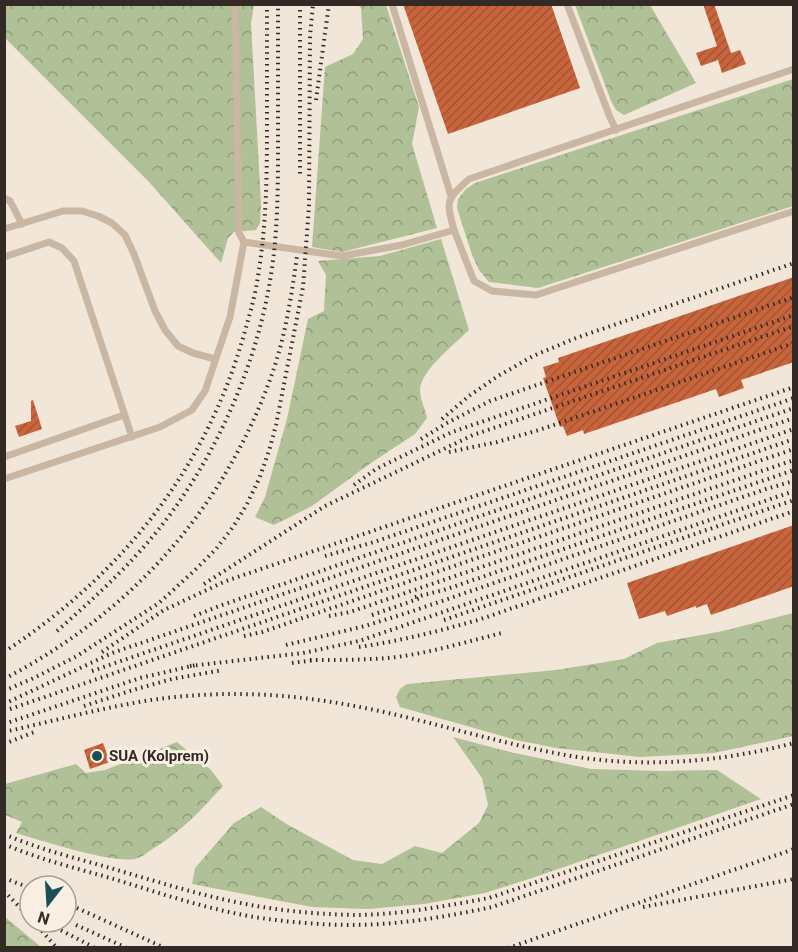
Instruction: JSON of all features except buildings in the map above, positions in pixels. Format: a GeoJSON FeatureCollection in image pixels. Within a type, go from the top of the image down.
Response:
{"type":"FeatureCollection","features":[{"type":"Feature","properties":{"kind":"lane"},"geometry":{"type":"LineString","coordinates":[[4,479],[160,427],[192,410],[205,391],[230,317],[244,242],[239,233],[236,4]]}},
{"type":"Feature","properties":{"kind":"lane"},"geometry":{"type":"LineString","coordinates":[[392,4],[451,196],[448,209],[454,230],[474,281],[492,291],[536,296],[794,211]]}},
{"type":"Feature","properties":{"kind":"lane"},"geometry":{"type":"LineString","coordinates":[[567,4],[616,130]]}},
{"type":"Feature","properties":{"kind":"lane"},"geometry":{"type":"LineString","coordinates":[[451,196],[469,179],[794,69]]}},
{"type":"Feature","properties":{"kind":"lane"},"geometry":{"type":"LineString","coordinates":[[4,198],[10,201],[22,224]]}},
{"type":"Feature","properties":{"kind":"lane"},"geometry":{"type":"LineString","coordinates":[[4,229],[63,211],[82,211],[112,223],[125,235],[154,311],[165,330],[178,346],[215,359]]}},
{"type":"Feature","properties":{"kind":"lane"},"geometry":{"type":"LineString","coordinates":[[244,242],[342,256],[402,245],[454,230]]}},
{"type":"Feature","properties":{"kind":"lane"},"geometry":{"type":"LineString","coordinates":[[4,257],[49,242],[62,248],[74,261],[132,437]]}},
{"type":"Feature","properties":{"kind":"lane"},"geometry":{"type":"LineString","coordinates":[[4,457],[124,415]]}},
{"type":"Feature","properties":{"kind":"green space"},"geometry":{"type":"Polygon","coordinates":[[[4,5],[254,5],[251,23],[261,205],[260,223],[256,230],[234,232],[228,238],[221,263],[149,182],[5,38],[4,5]]]}},
{"type":"Feature","properties":{"kind":"green space"},"geometry":{"type":"Polygon","coordinates":[[[358,5],[386,5],[419,107],[412,144],[437,228],[342,252],[312,247],[325,67],[353,54],[363,39],[361,8],[358,5]]]}},
{"type":"Feature","properties":{"kind":"green space"},"geometry":{"type":"Polygon","coordinates":[[[575,5],[650,5],[696,83],[624,115],[616,110],[575,5]]]}},
{"type":"Feature","properties":{"kind":"green space"},"geometry":{"type":"Polygon","coordinates":[[[793,79],[793,206],[538,288],[489,282],[479,270],[457,208],[458,199],[475,183],[793,79]]]}},
{"type":"Feature","properties":{"kind":"green space"},"geometry":{"type":"Polygon","coordinates":[[[441,239],[469,330],[432,366],[422,382],[420,393],[427,418],[415,434],[312,506],[274,525],[255,517],[265,497],[287,419],[308,319],[324,311],[326,275],[318,261],[380,256],[441,239]]]}},
{"type":"Feature","properties":{"kind":"green space"},"geometry":{"type":"Polygon","coordinates":[[[793,613],[793,736],[714,753],[640,757],[556,748],[516,740],[400,707],[396,697],[400,689],[407,684],[556,670],[624,659],[657,643],[723,631],[793,613]]]}},
{"type":"Feature","properties":{"kind":"green space"},"geometry":{"type":"Polygon","coordinates":[[[453,737],[591,769],[717,770],[761,799],[485,893],[424,904],[368,909],[312,907],[192,884],[195,868],[234,823],[261,807],[288,825],[353,860],[382,864],[415,846],[442,853],[479,823],[488,805],[482,778],[453,737]]]}},
{"type":"Feature","properties":{"kind":"green space"},"geometry":{"type":"Polygon","coordinates":[[[177,742],[211,770],[223,786],[182,827],[140,857],[128,860],[97,855],[16,833],[22,822],[5,815],[5,784],[76,764],[86,773],[105,770],[177,742]]]}},
{"type":"Feature","properties":{"kind":"green space"},"geometry":{"type":"Polygon","coordinates":[[[4,916],[18,928],[18,934],[25,934],[41,947],[5,947],[4,916]]]}},
{"type":"Feature","properties":{"kind":"railway"},"geometry":{"type":"LineString","coordinates":[[4,652],[85,590],[120,555],[152,517],[181,476],[206,433],[226,387],[252,307],[263,240],[267,168],[267,4]]}},
{"type":"Feature","properties":{"kind":"railway"},"geometry":{"type":"LineString","coordinates":[[57,631],[131,561],[175,508],[212,448],[228,416],[254,349],[270,281],[275,246],[278,176],[278,4]]}},
{"type":"Feature","properties":{"kind":"railway"},"geometry":{"type":"LineString","coordinates":[[300,4],[300,175]]}},
{"type":"Feature","properties":{"kind":"railway"},"geometry":{"type":"LineString","coordinates":[[4,691],[77,656],[159,603],[216,549],[233,527],[259,479],[276,425],[303,287],[309,206],[310,36],[313,4]]}},
{"type":"Feature","properties":{"kind":"railway"},"geometry":{"type":"LineString","coordinates":[[316,100],[329,4]]}},
{"type":"Feature","properties":{"kind":"railway"},"geometry":{"type":"LineString","coordinates":[[4,679],[49,653],[129,592],[164,557],[195,518],[223,477],[248,432],[268,385],[283,338],[297,256]]}},
{"type":"Feature","properties":{"kind":"railway"},"geometry":{"type":"LineString","coordinates":[[442,419],[469,396],[533,356],[576,338],[794,263]]}},
{"type":"Feature","properties":{"kind":"railway"},"geometry":{"type":"LineString","coordinates":[[421,439],[490,401],[794,297]]}},
{"type":"Feature","properties":{"kind":"railway"},"geometry":{"type":"LineString","coordinates":[[354,485],[376,469],[452,432],[794,315]]}},
{"type":"Feature","properties":{"kind":"railway"},"geometry":{"type":"LineString","coordinates":[[204,584],[325,506],[473,435],[794,326]]}},
{"type":"Feature","properties":{"kind":"railway"},"geometry":{"type":"LineString","coordinates":[[449,452],[539,430],[794,343]]}},
{"type":"Feature","properties":{"kind":"railway"},"geometry":{"type":"LineString","coordinates":[[102,652],[164,610],[226,581],[794,387]]}},
{"type":"Feature","properties":{"kind":"railway"},"geometry":{"type":"LineString","coordinates":[[325,556],[374,542],[794,398]]}},
{"type":"Feature","properties":{"kind":"railway"},"geometry":{"type":"LineString","coordinates":[[194,616],[794,408]]}},
{"type":"Feature","properties":{"kind":"railway"},"geometry":{"type":"LineString","coordinates":[[4,704],[112,653],[794,418]]}},
{"type":"Feature","properties":{"kind":"railway"},"geometry":{"type":"LineString","coordinates":[[92,671],[794,429]]}},
{"type":"Feature","properties":{"kind":"railway"},"geometry":{"type":"LineString","coordinates":[[10,709],[794,439]]}},
{"type":"Feature","properties":{"kind":"railway"},"geometry":{"type":"LineString","coordinates":[[244,636],[262,632],[794,449]]}},
{"type":"Feature","properties":{"kind":"railway"},"geometry":{"type":"LineString","coordinates":[[329,616],[350,612],[794,460]]}},
{"type":"Feature","properties":{"kind":"railway"},"geometry":{"type":"LineString","coordinates":[[415,597],[444,590],[794,470]]}},
{"type":"Feature","properties":{"kind":"railway"},"geometry":{"type":"LineString","coordinates":[[286,645],[365,626],[413,611],[794,481]]}},
{"type":"Feature","properties":{"kind":"railway"},"geometry":{"type":"LineString","coordinates":[[190,666],[303,653],[359,641],[794,491]]}},
{"type":"Feature","properties":{"kind":"railway"},"geometry":{"type":"LineString","coordinates":[[444,620],[794,500]]}},
{"type":"Feature","properties":{"kind":"railway"},"geometry":{"type":"LineString","coordinates":[[359,647],[478,620],[794,511]]}},
{"type":"Feature","properties":{"kind":"railway"},"geometry":{"type":"LineString","coordinates":[[372,615],[423,597]]}},
{"type":"Feature","properties":{"kind":"railway"},"geometry":{"type":"LineString","coordinates":[[310,660],[403,656],[502,633]]}},
{"type":"Feature","properties":{"kind":"railway"},"geometry":{"type":"LineString","coordinates":[[292,663],[316,660]]}},
{"type":"Feature","properties":{"kind":"railway"},"geometry":{"type":"LineString","coordinates":[[4,724],[140,678],[196,665]]}},
{"type":"Feature","properties":{"kind":"railway"},"geometry":{"type":"LineString","coordinates":[[84,706],[172,679],[223,670]]}},
{"type":"Feature","properties":{"kind":"railway"},"geometry":{"type":"LineString","coordinates":[[4,732],[151,700],[234,694],[297,697],[349,705],[530,748],[589,759],[677,762],[736,755],[794,743]]}},
{"type":"Feature","properties":{"kind":"railway"},"geometry":{"type":"LineString","coordinates":[[4,744],[37,731]]}},
{"type":"Feature","properties":{"kind":"railway"},"geometry":{"type":"LineString","coordinates":[[4,834],[60,854],[231,901],[307,913],[371,915],[422,910],[489,898],[794,795]]}},
{"type":"Feature","properties":{"kind":"railway"},"geometry":{"type":"LineString","coordinates":[[4,844],[60,864],[196,904],[236,913],[307,923],[387,924],[492,907],[794,804]]}},
{"type":"Feature","properties":{"kind":"railway"},"geometry":{"type":"LineString","coordinates":[[508,948],[794,849]]}},
{"type":"Feature","properties":{"kind":"railway"},"geometry":{"type":"LineString","coordinates":[[4,878],[18,883]]}},
{"type":"Feature","properties":{"kind":"railway"},"geometry":{"type":"LineString","coordinates":[[643,907],[794,879]]}},
{"type":"Feature","properties":{"kind":"railway"},"geometry":{"type":"LineString","coordinates":[[4,891],[18,906]]}},
{"type":"Feature","properties":{"kind":"railway"},"geometry":{"type":"LineString","coordinates":[[78,908],[165,948]]}},
{"type":"Feature","properties":{"kind":"railway"},"geometry":{"type":"LineString","coordinates":[[78,926],[127,948]]}},
{"type":"Feature","properties":{"kind":"railway"},"geometry":{"type":"LineString","coordinates":[[45,934],[57,948]]}},
{"type":"Feature","properties":{"kind":"railway"},"geometry":{"type":"LineString","coordinates":[[68,934],[95,948]]}},
{"type":"Feature","properties":{"kind":"place","name":"SUA (Kolprem)"},"geometry":{"type":"Point","coordinates":[97,756]}}]}
